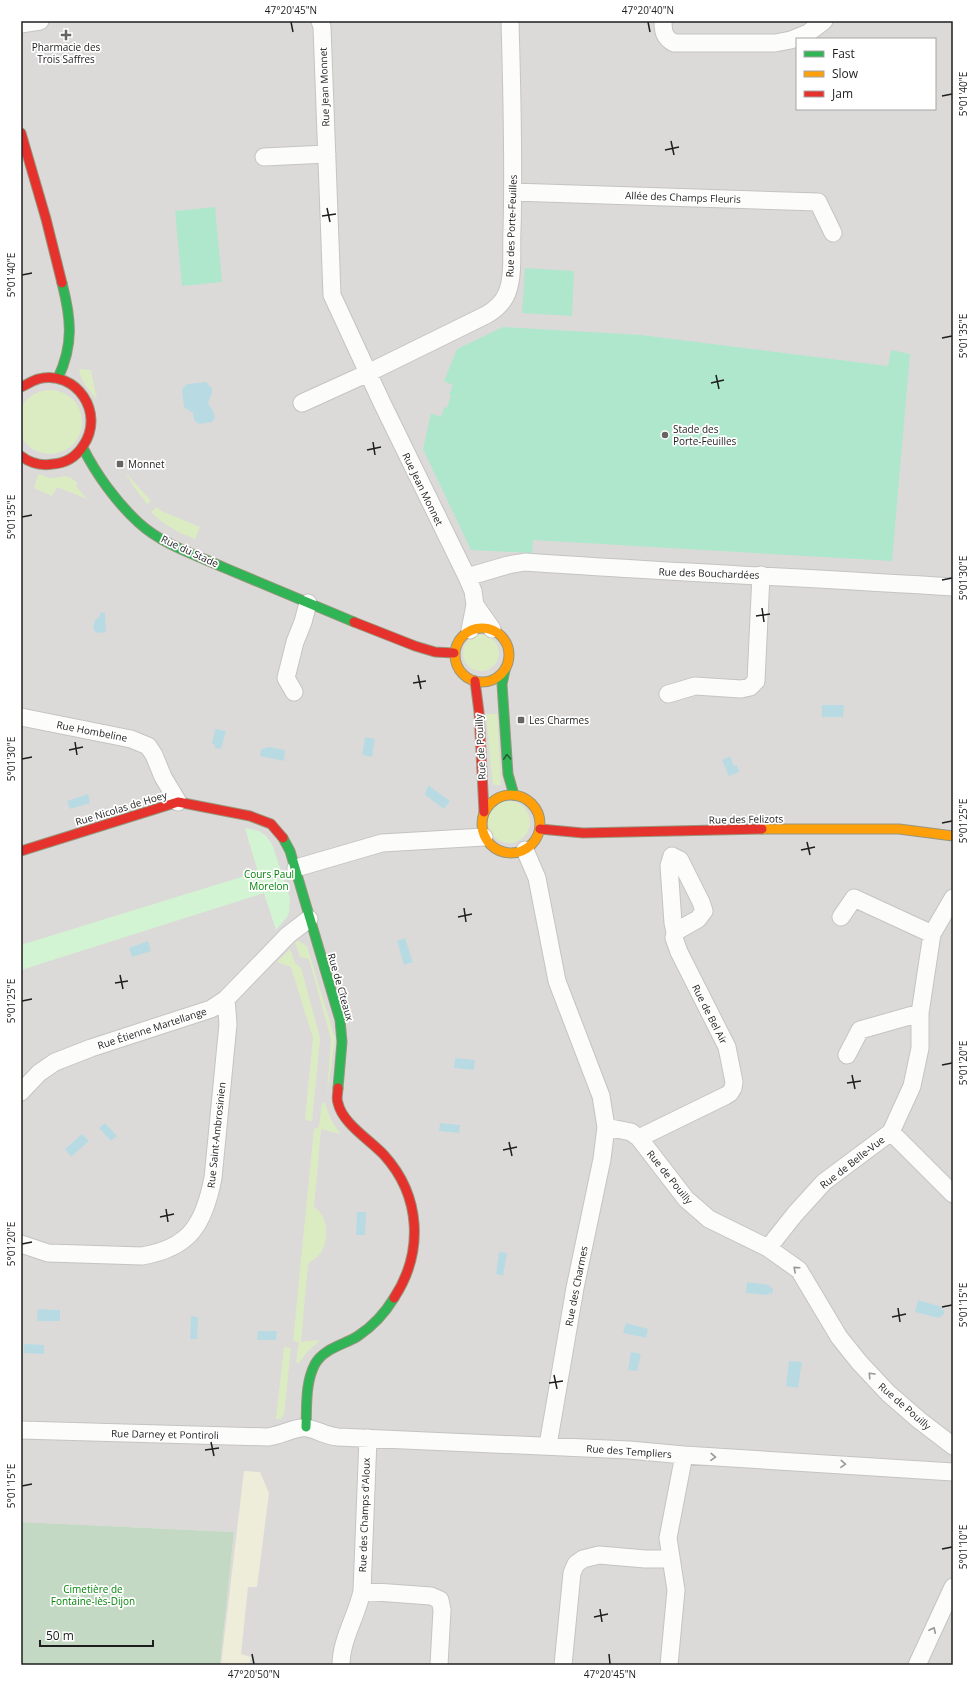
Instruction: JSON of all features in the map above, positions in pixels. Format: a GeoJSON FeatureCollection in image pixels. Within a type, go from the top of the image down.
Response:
{"type":"FeatureCollection","features":[{"type":"Feature","properties":{"kind":"street"},"geometry":{"type":"LineString","coordinates":[[21,24],[40,21]]}},
{"type":"Feature","properties":{"kind":"street","name":"Rue Jean Monnet"},"geometry":{"type":"LineString","coordinates":[[320,21],[322,27],[330,290],[333,300],[467,577],[476,605],[492,629]]}},
{"type":"Feature","properties":{"kind":"street","name":"Rue des Porte-Feuilles"},"geometry":{"type":"LineString","coordinates":[[368,373],[486,316],[499,305],[507,293],[510,280],[513,192],[513,118],[510,21]]}},
{"type":"Feature","properties":{"kind":"street"},"geometry":{"type":"LineString","coordinates":[[663,21],[663,32],[667,39],[674,43],[754,44],[775,43],[791,40],[808,33],[824,21]]}},
{"type":"Feature","properties":{"kind":"street"},"geometry":{"type":"LineString","coordinates":[[21,133],[49,224],[66,298],[70,332],[69,347],[66,363],[58,378]]}},
{"type":"Feature","properties":{"kind":"street"},"geometry":{"type":"LineString","coordinates":[[264,157],[326,154]]}},
{"type":"Feature","properties":{"kind":"street","name":"Allée des Champs Fleuris"},"geometry":{"type":"LineString","coordinates":[[513,192],[818,202],[833,233]]}},
{"type":"Feature","properties":{"kind":"street"},"geometry":{"type":"LineString","coordinates":[[302,403],[368,373]]}},
{"type":"Feature","properties":{"kind":"street"},"geometry":{"type":"LineString","coordinates":[[21,387],[29,381],[44,377],[58,378],[72,384],[82,394],[89,406],[92,420],[90,435],[83,448],[74,457],[62,463],[48,465],[35,463],[21,456]]}},
{"type":"Feature","properties":{"kind":"street","name":"Rue du Stade"},"geometry":{"type":"LineString","coordinates":[[83,448],[94,470],[125,508],[139,523],[159,538],[188,552],[308,603],[415,646],[435,652],[454,654]]}},
{"type":"Feature","properties":{"kind":"street","name":"Rue des Bouchardées"},"geometry":{"type":"LineString","coordinates":[[467,577],[508,564],[525,562],[662,571],[761,575],[953,588]]}},
{"type":"Feature","properties":{"kind":"street"},"geometry":{"type":"LineString","coordinates":[[668,694],[695,686],[741,689],[750,687],[756,681],[761,575]]}},
{"type":"Feature","properties":{"kind":"street"},"geometry":{"type":"LineString","coordinates":[[294,692],[286,678],[295,642],[303,622],[308,603]]}},
{"type":"Feature","properties":{"kind":"street"},"geometry":{"type":"LineString","coordinates":[[470,630],[476,605]]}},
{"type":"Feature","properties":{"kind":"street"},"geometry":{"type":"LineString","coordinates":[[505,670],[492,681],[475,681],[466,678],[460,671],[454,654],[460,637],[470,630],[483,627],[492,629],[502,636],[508,646],[508,663],[502,684],[508,774],[514,795]]}},
{"type":"Feature","properties":{"kind":"street","name":"Rue de Pouilly"},"geometry":{"type":"LineString","coordinates":[[475,681],[484,812]]}},
{"type":"Feature","properties":{"kind":"street","name":"Rue Hombeline"},"geometry":{"type":"LineString","coordinates":[[21,717],[131,739],[148,746],[154,755],[163,777],[178,802]]}},
{"type":"Feature","properties":{"kind":"street"},"geometry":{"type":"LineString","coordinates":[[514,795],[520,796],[532,804],[539,815],[540,829],[535,841],[525,850],[512,854],[493,848],[484,837],[482,825],[484,812],[494,800],[504,796],[514,795]]}},
{"type":"Feature","properties":{"kind":"street","name":"Rue Nicolas de Hoey"},"geometry":{"type":"LineString","coordinates":[[21,851],[178,802],[250,816],[271,824],[284,839],[296,868]]}},
{"type":"Feature","properties":{"kind":"street","name":"Rue des Felizots"},"geometry":{"type":"LineString","coordinates":[[540,829],[583,833],[774,829],[899,829],[953,836]]}},
{"type":"Feature","properties":{"kind":"street","name":"Rue de Bel Air"},"geometry":{"type":"LineString","coordinates":[[639,1138],[725,1096],[730,1093],[734,1082],[727,1047],[679,952],[674,938],[675,932],[672,923],[669,866],[672,856],[671,832]]}},
{"type":"Feature","properties":{"kind":"street"},"geometry":{"type":"LineString","coordinates":[[296,868],[382,843],[484,837]]}},
{"type":"Feature","properties":{"kind":"street"},"geometry":{"type":"LineString","coordinates":[[525,850],[537,878],[557,981],[601,1096],[606,1126]]}},
{"type":"Feature","properties":{"kind":"street"},"geometry":{"type":"LineString","coordinates":[[672,856],[680,860],[704,911],[698,919],[675,932]]}},
{"type":"Feature","properties":{"kind":"street","name":"Rue de Cîteaux"},"geometry":{"type":"LineString","coordinates":[[296,868],[309,919],[340,1020],[342,1042],[337,1102],[339,1110],[346,1121],[364,1134],[379,1149],[397,1171],[408,1194],[414,1219],[410,1264],[403,1284],[392,1303],[379,1318],[359,1335],[328,1350],[317,1361],[309,1376],[306,1427]]}},
{"type":"Feature","properties":{"kind":"street"},"geometry":{"type":"LineString","coordinates":[[841,916],[854,898],[932,934]]}},
{"type":"Feature","properties":{"kind":"street","name":"Rue de Belle-Vue"},"geometry":{"type":"LineString","coordinates":[[768,1248],[795,1214],[824,1182],[892,1132],[912,1086],[920,1048],[920,1013],[932,934],[950,910]]}},
{"type":"Feature","properties":{"kind":"street","name":"Rue Étienne Martellange"},"geometry":{"type":"LineString","coordinates":[[21,1092],[39,1073],[55,1062],[91,1048],[212,1009],[226,999],[288,935],[309,919]]}},
{"type":"Feature","properties":{"kind":"street","name":"Rue Saint-Ambrosinien"},"geometry":{"type":"LineString","coordinates":[[21,1244],[48,1253],[142,1256],[168,1249],[187,1238],[201,1219],[209,1200],[213,1178],[228,1024],[226,999]]}},
{"type":"Feature","properties":{"kind":"street"},"geometry":{"type":"LineString","coordinates":[[847,1055],[860,1030],[920,1013]]}},
{"type":"Feature","properties":{"kind":"street","name":"Rue de Pouilly"},"geometry":{"type":"LineString","coordinates":[[606,1126],[631,1132],[639,1138],[686,1199],[709,1219],[768,1248],[799,1270],[839,1337],[859,1362],[888,1393],[919,1420],[953,1446]]}},
{"type":"Feature","properties":{"kind":"street","name":"Rue des Charmes"},"geometry":{"type":"LineString","coordinates":[[548,1445],[575,1288],[602,1159],[606,1126]]}},
{"type":"Feature","properties":{"kind":"street","name":"Rue de Belle-Vue"},"geometry":{"type":"LineString","coordinates":[[892,1132],[953,1194]]}},
{"type":"Feature","properties":{"kind":"street","name":"Rue Darney et Pontiroli"},"geometry":{"type":"LineString","coordinates":[[21,1430],[268,1437],[279,1436],[289,1430],[306,1427]]}},
{"type":"Feature","properties":{"kind":"street","name":"Rue des Templiers"},"geometry":{"type":"LineString","coordinates":[[306,1427],[328,1436],[548,1445],[953,1472]]}},
{"type":"Feature","properties":{"kind":"street","name":"Rue des Champs d'Aloux"},"geometry":{"type":"LineString","coordinates":[[342,1665],[344,1645],[362,1591],[368,1438]]}},
{"type":"Feature","properties":{"kind":"street"},"geometry":{"type":"LineString","coordinates":[[669,1665],[676,1590],[668,1538],[684,1455]]}},
{"type":"Feature","properties":{"kind":"street"},"geometry":{"type":"LineString","coordinates":[[563,1665],[572,1573],[576,1564],[583,1559],[599,1555],[645,1559],[671,1559]]}},
{"type":"Feature","properties":{"kind":"street"},"geometry":{"type":"LineString","coordinates":[[917,1665],[953,1587]]}},
{"type":"Feature","properties":{"kind":"street"},"geometry":{"type":"LineString","coordinates":[[362,1591],[431,1596],[440,1600],[442,1610],[439,1665]]}},
{"type":"Feature","properties":{"kind":"shaded area"},"geometry":{"type":"Polygon","coordinates":[[[21,21],[953,21],[953,1665],[220,1665],[234,1532],[21,1522],[21,21]]]}},
{"type":"Feature","properties":{"kind":"shaded area"},"geometry":{"type":"Polygon","coordinates":[[[21,87],[35,131],[30,133],[21,104],[21,87]]]}},
{"type":"Feature","properties":{"kind":"shaded area"},"geometry":{"type":"Polygon","coordinates":[[[41,156],[52,190],[48,192],[37,157],[41,156]]]}},
{"type":"Feature","properties":{"kind":"shaded area"},"geometry":{"type":"Polygon","coordinates":[[[166,186],[175,278],[158,279],[160,295],[111,318],[95,314],[90,301],[103,297],[95,277],[146,257],[137,245],[134,233],[131,195],[166,186]]]}},
{"type":"Feature","properties":{"kind":"shaded area"},"geometry":{"type":"Polygon","coordinates":[[[116,195],[139,256],[84,279],[76,254],[69,214],[70,198],[76,197],[81,209],[116,195]]]}},
{"type":"Feature","properties":{"kind":"shaded area"},"geometry":{"type":"Polygon","coordinates":[[[62,228],[77,298],[73,299],[58,229],[62,228]]]}},
{"type":"Feature","properties":{"kind":"shaded area"},"geometry":{"type":"Polygon","coordinates":[[[41,236],[55,302],[52,303],[37,237],[41,236]]]}},
{"type":"Feature","properties":{"kind":"shaded area"},"geometry":{"type":"Polygon","coordinates":[[[394,404],[462,546],[458,548],[389,406],[394,404]]]}},
{"type":"Feature","properties":{"kind":"shaded area"},"geometry":{"type":"Polygon","coordinates":[[[21,483],[52,496],[57,487],[89,500],[84,515],[21,490],[21,483]]]}},
{"type":"Feature","properties":{"kind":"shaded area"},"geometry":{"type":"Polygon","coordinates":[[[416,493],[440,542],[436,544],[412,495],[416,493]]]}},
{"type":"Feature","properties":{"kind":"shaded area"},"geometry":{"type":"Polygon","coordinates":[[[200,529],[253,550],[249,560],[196,539],[200,529]]]}},
{"type":"Feature","properties":{"kind":"shaded area"},"geometry":{"type":"Polygon","coordinates":[[[548,545],[622,549],[621,561],[547,557],[548,545]]]}},
{"type":"Feature","properties":{"kind":"shaded area"},"geometry":{"type":"Polygon","coordinates":[[[633,549],[881,564],[880,575],[633,562],[633,549]]]}},
{"type":"Feature","properties":{"kind":"shaded area"},"geometry":{"type":"Polygon","coordinates":[[[521,572],[515,581],[518,620],[506,620],[505,609],[493,610],[491,584],[505,582],[498,574],[521,572]]]}},
{"type":"Feature","properties":{"kind":"shaded area"},"geometry":{"type":"Polygon","coordinates":[[[114,1476],[150,1476],[150,1519],[113,1519],[114,1476]]]}},
{"type":"Feature","properties":{"kind":"green space"},"geometry":{"type":"Polygon","coordinates":[[[215,207],[222,282],[182,286],[175,211],[215,207]]]}},
{"type":"Feature","properties":{"kind":"green space"},"geometry":{"type":"Polygon","coordinates":[[[525,268],[574,271],[572,316],[522,313],[525,268]]]}},
{"type":"Feature","properties":{"kind":"green space","name":"Stade des Porte-Feuilles"},"geometry":{"type":"Polygon","coordinates":[[[503,327],[641,335],[888,366],[891,350],[910,354],[892,561],[533,540],[532,553],[471,550],[423,449],[431,413],[441,417],[444,407],[447,408],[451,396],[449,394],[453,385],[444,381],[457,349],[503,327]]]}},
{"type":"Feature","properties":{"kind":"green space"},"geometry":{"type":"Polygon","coordinates":[[[79,369],[91,370],[97,400],[83,382],[79,369]]]}},
{"type":"Feature","properties":{"kind":"green space"},"geometry":{"type":"Polygon","coordinates":[[[50,390],[68,396],[76,404],[82,422],[76,440],[68,448],[50,454],[32,448],[24,440],[18,422],[24,404],[32,396],[50,390]]]}},
{"type":"Feature","properties":{"kind":"green space"},"geometry":{"type":"Polygon","coordinates":[[[125,472],[151,501],[147,504],[125,472]]]}},
{"type":"Feature","properties":{"kind":"green space"},"geometry":{"type":"Polygon","coordinates":[[[38,475],[43,475],[50,478],[64,476],[70,478],[77,483],[76,486],[87,499],[57,487],[52,496],[34,488],[38,475]]]}},
{"type":"Feature","properties":{"kind":"green space"},"geometry":{"type":"Polygon","coordinates":[[[157,507],[161,511],[200,527],[195,539],[171,528],[156,517],[151,512],[157,507]]]}},
{"type":"Feature","properties":{"kind":"green space"},"geometry":{"type":"Polygon","coordinates":[[[481,635],[494,640],[499,653],[494,666],[481,671],[468,666],[463,653],[468,640],[481,635]]]}},
{"type":"Feature","properties":{"kind":"green space"},"geometry":{"type":"Polygon","coordinates":[[[486,714],[497,714],[501,785],[493,785],[486,714]]]}},
{"type":"Feature","properties":{"kind":"green space"},"geometry":{"type":"Polygon","coordinates":[[[509,801],[524,807],[530,822],[524,837],[509,843],[494,837],[488,822],[494,807],[509,801]]]}},
{"type":"Feature","properties":{"kind":"green space","name":"Cours Paul Morelon"},"geometry":{"type":"Polygon","coordinates":[[[245,828],[259,831],[266,836],[272,844],[290,898],[287,917],[276,930],[264,893],[21,970],[21,945],[258,872],[245,828]]]}},
{"type":"Feature","properties":{"kind":"green space"},"geometry":{"type":"Polygon","coordinates":[[[297,941],[307,946],[335,1039],[327,1095],[331,1039],[309,959],[300,957],[295,942],[297,941]]]}},
{"type":"Feature","properties":{"kind":"green space"},"geometry":{"type":"Polygon","coordinates":[[[290,949],[295,963],[301,968],[320,1038],[312,1121],[305,1120],[313,1038],[291,967],[277,962],[290,949]]]}},
{"type":"Feature","properties":{"kind":"green space"},"geometry":{"type":"Polygon","coordinates":[[[322,1103],[325,1103],[330,1118],[340,1134],[321,1129],[314,1207],[323,1217],[326,1237],[322,1251],[308,1264],[301,1342],[320,1340],[307,1352],[299,1363],[296,1362],[299,1342],[293,1341],[314,1129],[319,1127],[322,1103]]]}},
{"type":"Feature","properties":{"kind":"green space"},"geometry":{"type":"Polygon","coordinates":[[[284,1347],[291,1348],[284,1414],[281,1419],[276,1419],[284,1347]]]}},
{"type":"Feature","properties":{"kind":"green space"},"geometry":{"type":"Polygon","coordinates":[[[244,1471],[260,1472],[269,1493],[257,1587],[248,1587],[241,1654],[251,1657],[249,1665],[221,1665],[244,1471]]]}},
{"type":"Feature","properties":{"kind":"green space","name":"Cimetière de Fontaine-lès-Dijon"},"geometry":{"type":"Polygon","coordinates":[[[21,1522],[234,1532],[220,1665],[21,1665],[21,1522]]]}},
{"type":"Feature","properties":{"kind":"water"},"geometry":{"type":"Polygon","coordinates":[[[206,382],[212,388],[212,393],[208,403],[215,418],[212,422],[199,424],[194,420],[193,413],[184,407],[182,389],[187,384],[206,382]]]}},
{"type":"Feature","properties":{"kind":"water"},"geometry":{"type":"Polygon","coordinates":[[[101,612],[105,613],[106,632],[100,633],[95,632],[93,627],[95,620],[99,617],[101,612]]]}},
{"type":"Feature","properties":{"kind":"water"},"geometry":{"type":"Polygon","coordinates":[[[822,705],[844,705],[843,717],[822,717],[822,705]]]}},
{"type":"Feature","properties":{"kind":"water"},"geometry":{"type":"Polygon","coordinates":[[[215,729],[226,731],[221,749],[215,748],[215,745],[212,744],[215,729]]]}},
{"type":"Feature","properties":{"kind":"water"},"geometry":{"type":"Polygon","coordinates":[[[365,737],[375,739],[372,757],[362,755],[365,737]]]}},
{"type":"Feature","properties":{"kind":"water"},"geometry":{"type":"Polygon","coordinates":[[[269,747],[285,750],[284,761],[260,756],[261,749],[269,747]]]}},
{"type":"Feature","properties":{"kind":"water"},"geometry":{"type":"Polygon","coordinates":[[[730,756],[734,766],[737,765],[739,772],[729,776],[722,760],[730,756]]]}},
{"type":"Feature","properties":{"kind":"water"},"geometry":{"type":"Polygon","coordinates":[[[428,785],[450,801],[444,809],[425,795],[428,785]]]}},
{"type":"Feature","properties":{"kind":"water"},"geometry":{"type":"Polygon","coordinates":[[[88,794],[90,803],[70,809],[67,801],[88,794]]]}},
{"type":"Feature","properties":{"kind":"water"},"geometry":{"type":"Polygon","coordinates":[[[405,938],[413,962],[404,965],[397,941],[405,938]]]}},
{"type":"Feature","properties":{"kind":"water"},"geometry":{"type":"Polygon","coordinates":[[[148,941],[151,951],[132,957],[129,948],[148,941]]]}},
{"type":"Feature","properties":{"kind":"water"},"geometry":{"type":"Polygon","coordinates":[[[455,1058],[475,1060],[474,1070],[454,1068],[455,1058]]]}},
{"type":"Feature","properties":{"kind":"water"},"geometry":{"type":"Polygon","coordinates":[[[105,1123],[117,1136],[111,1141],[99,1128],[105,1123]]]}},
{"type":"Feature","properties":{"kind":"water"},"geometry":{"type":"Polygon","coordinates":[[[440,1123],[460,1125],[459,1133],[439,1131],[440,1123]]]}},
{"type":"Feature","properties":{"kind":"water"},"geometry":{"type":"Polygon","coordinates":[[[82,1134],[89,1141],[71,1157],[65,1149],[82,1134]]]}},
{"type":"Feature","properties":{"kind":"water"},"geometry":{"type":"Polygon","coordinates":[[[357,1212],[366,1212],[365,1235],[356,1235],[357,1212]]]}},
{"type":"Feature","properties":{"kind":"water"},"geometry":{"type":"Polygon","coordinates":[[[499,1252],[507,1253],[503,1276],[496,1274],[499,1252]]]}},
{"type":"Feature","properties":{"kind":"water"},"geometry":{"type":"Polygon","coordinates":[[[747,1282],[770,1285],[769,1287],[773,1288],[772,1294],[746,1293],[747,1282]]]}},
{"type":"Feature","properties":{"kind":"water"},"geometry":{"type":"Polygon","coordinates":[[[918,1300],[942,1307],[941,1308],[944,1311],[944,1314],[939,1318],[915,1312],[918,1300]]]}},
{"type":"Feature","properties":{"kind":"water"},"geometry":{"type":"Polygon","coordinates":[[[38,1309],[60,1310],[60,1321],[37,1321],[38,1309]]]}},
{"type":"Feature","properties":{"kind":"water"},"geometry":{"type":"Polygon","coordinates":[[[191,1316],[198,1317],[197,1339],[190,1339],[191,1316]]]}},
{"type":"Feature","properties":{"kind":"water"},"geometry":{"type":"Polygon","coordinates":[[[626,1323],[648,1329],[646,1338],[623,1333],[626,1323]]]}},
{"type":"Feature","properties":{"kind":"water"},"geometry":{"type":"Polygon","coordinates":[[[258,1331],[277,1331],[276,1340],[257,1340],[258,1331]]]}},
{"type":"Feature","properties":{"kind":"water"},"geometry":{"type":"Polygon","coordinates":[[[24,1344],[44,1345],[44,1354],[24,1353],[24,1344]]]}},
{"type":"Feature","properties":{"kind":"water"},"geometry":{"type":"Polygon","coordinates":[[[631,1352],[641,1354],[637,1371],[628,1370],[631,1352]]]}},
{"type":"Feature","properties":{"kind":"water"},"geometry":{"type":"Polygon","coordinates":[[[789,1361],[802,1362],[798,1388],[786,1386],[789,1361]]]}},
{"type":"Feature","properties":{"kind":"traffic: fast"},"geometry":{"type":"LineString","coordinates":[[58,378],[67,354],[69,342],[69,319],[62,283]]}},
{"type":"Feature","properties":{"kind":"traffic: fast"},"geometry":{"type":"LineString","coordinates":[[83,448],[94,468],[115,497],[148,531],[191,554],[354,622]]}},
{"type":"Feature","properties":{"kind":"traffic: fast"},"geometry":{"type":"LineString","coordinates":[[505,670],[502,684],[508,774],[514,795]]}},
{"type":"Feature","properties":{"kind":"traffic: fast"},"geometry":{"type":"LineString","coordinates":[[283,838],[290,851],[340,1020],[342,1042],[338,1088]]}},
{"type":"Feature","properties":{"kind":"traffic: fast"},"geometry":{"type":"LineString","coordinates":[[306,1427],[308,1387],[315,1364],[329,1350],[353,1339],[374,1324],[394,1298]]}},
{"type":"Feature","properties":{"kind":"traffic: slow"},"geometry":{"type":"LineString","coordinates":[[477,628],[487,628],[497,632],[505,640],[509,650],[509,655],[509,660],[505,670],[497,678],[487,682],[477,682],[467,678],[459,670],[455,660],[455,650],[459,640],[467,632],[477,628]]}},
{"type":"Feature","properties":{"kind":"traffic: slow"},"geometry":{"type":"LineString","coordinates":[[505,795],[517,795],[532,803],[540,818],[540,824],[540,830],[532,845],[517,853],[505,853],[490,845],[482,830],[482,818],[490,803],[505,795]]}},
{"type":"Feature","properties":{"kind":"traffic: slow"},"geometry":{"type":"LineString","coordinates":[[762,829],[899,829],[953,836]]}},
{"type":"Feature","properties":{"kind":"traffic: jam"},"geometry":{"type":"LineString","coordinates":[[21,133],[46,219],[62,283]]}},
{"type":"Feature","properties":{"kind":"traffic: jam"},"geometry":{"type":"LineString","coordinates":[[21,387],[38,379],[52,378],[64,381],[75,387],[83,396],[89,408],[91,420],[89,433],[83,446],[74,456],[66,461],[49,465],[32,462],[21,456]]}},
{"type":"Feature","properties":{"kind":"traffic: jam"},"geometry":{"type":"LineString","coordinates":[[354,622],[415,646],[435,652],[454,653]]}},
{"type":"Feature","properties":{"kind":"traffic: jam"},"geometry":{"type":"LineString","coordinates":[[475,681],[479,712],[484,812]]}},
{"type":"Feature","properties":{"kind":"traffic: jam"},"geometry":{"type":"LineString","coordinates":[[21,851],[178,802],[250,816],[271,824],[283,838]]}},
{"type":"Feature","properties":{"kind":"traffic: jam"},"geometry":{"type":"LineString","coordinates":[[540,829],[583,833],[762,829]]}},
{"type":"Feature","properties":{"kind":"traffic: jam"},"geometry":{"type":"LineString","coordinates":[[338,1088],[337,1101],[345,1117],[357,1131],[384,1155],[396,1171],[405,1188],[411,1206],[414,1225],[414,1243],[404,1280],[394,1298]]}},
{"type":"Feature","properties":{"kind":"place","name":"Pharmacie des Trois Saffres"},"geometry":{"type":"Point","coordinates":[66,35]}},
{"type":"Feature","properties":{"kind":"place","name":"Stade des Porte-Feuilles"},"geometry":{"type":"Point","coordinates":[665,435]}},
{"type":"Feature","properties":{"kind":"place","name":"Monnet"},"geometry":{"type":"Point","coordinates":[120,464]}},
{"type":"Feature","properties":{"kind":"place","name":"Les Charmes"},"geometry":{"type":"Point","coordinates":[521,720]}}]}
